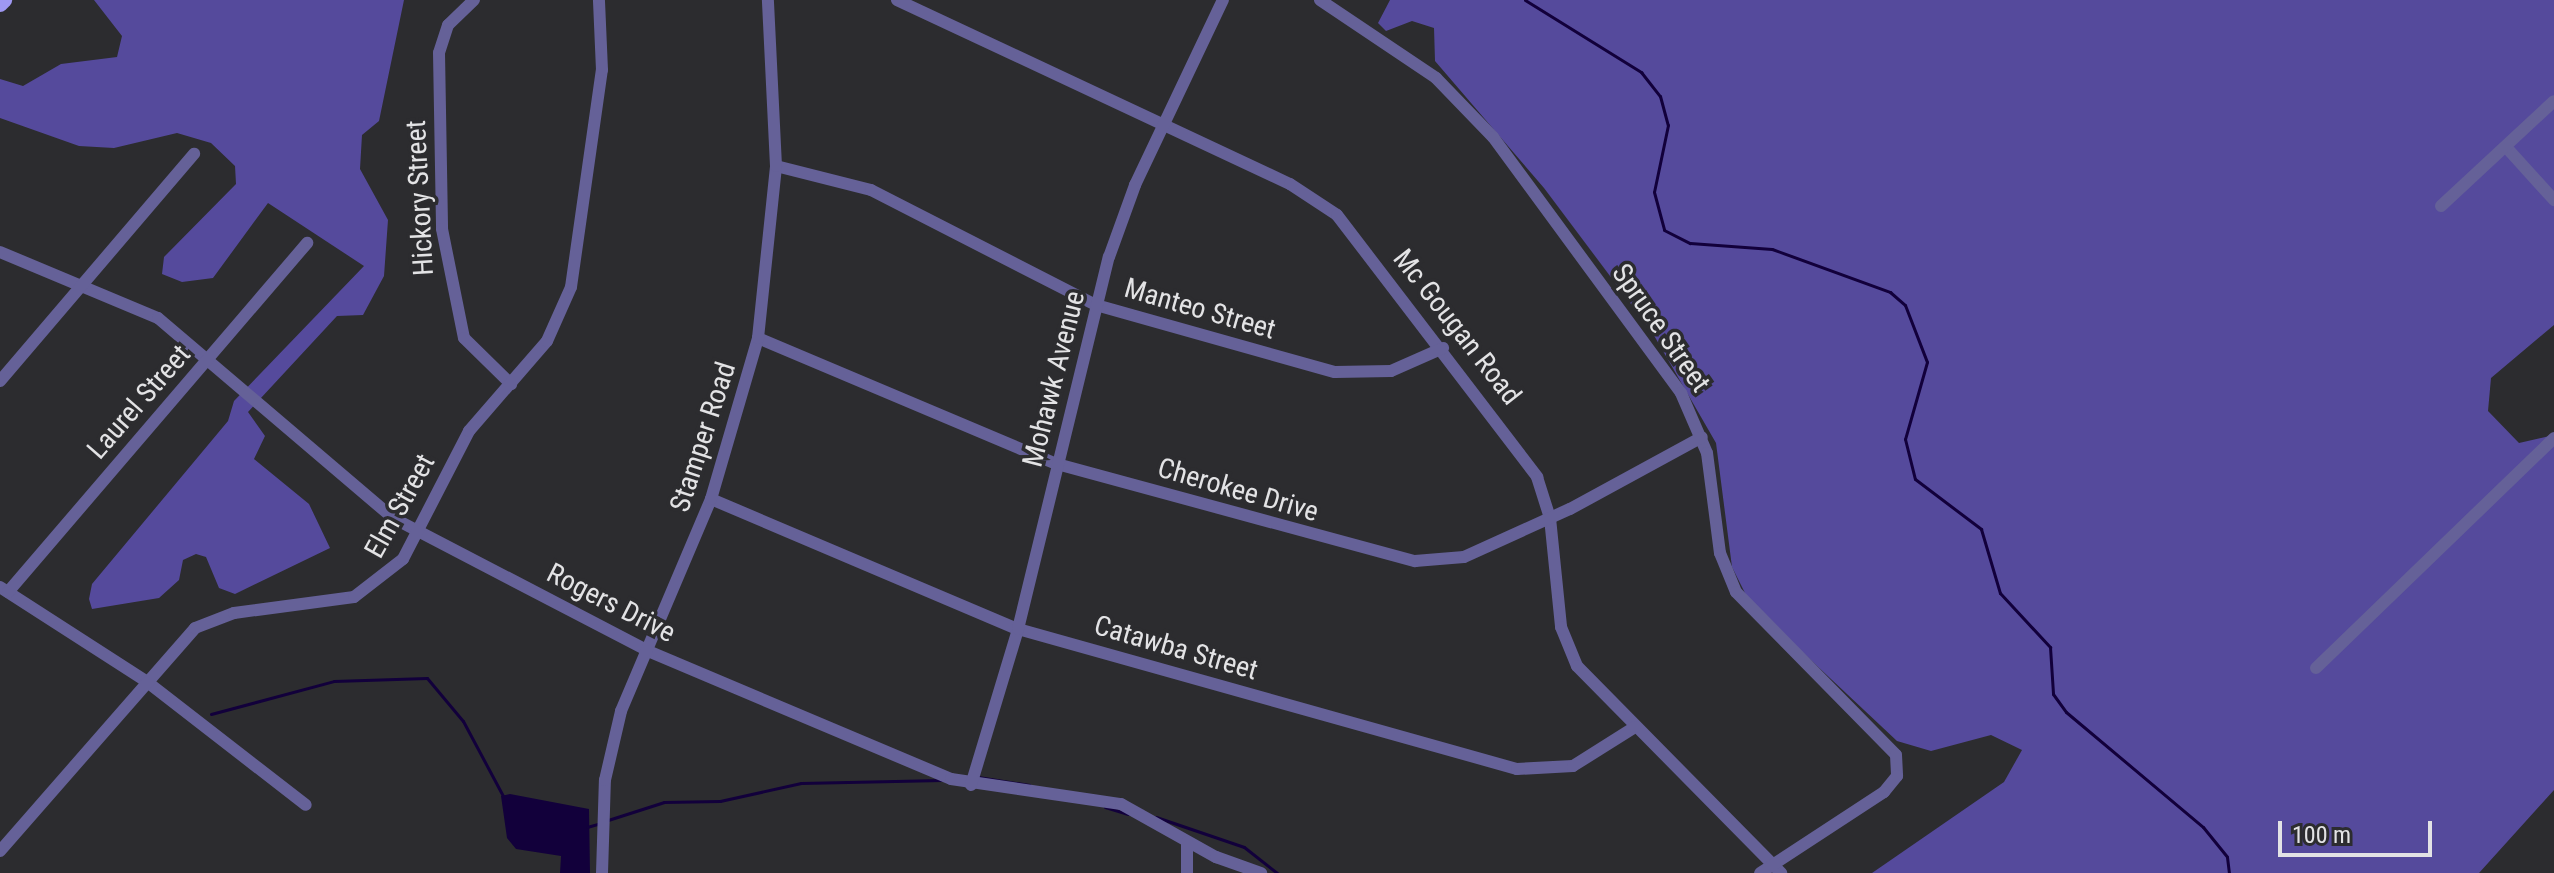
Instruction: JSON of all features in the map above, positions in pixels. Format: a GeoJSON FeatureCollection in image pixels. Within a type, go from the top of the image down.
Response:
{"type":"FeatureCollection","features":[{"type":"Feature","properties":{"kind":"street","name":"Hickory Street"},"geometry":{"type":"LineString","coordinates":[[474,0],[448,25],[439,53],[442,229],[464,338],[511,384]]}},
{"type":"Feature","properties":{"kind":"street","name":"Elm Street"},"geometry":{"type":"LineString","coordinates":[[0,851],[146,681],[207,621],[367,592],[395,571],[469,431],[511,384],[559,322],[571,287],[602,70],[599,0]]}},
{"type":"Feature","properties":{"kind":"street","name":"Stamper Road"},"geometry":{"type":"LineString","coordinates":[[602,873],[612,745],[711,499],[758,338],[776,166],[768,0]]}},
{"type":"Feature","properties":{"kind":"street","name":"Mc Gougan Road"},"geometry":{"type":"LineString","coordinates":[[897,0],[1329,208],[1443,348],[1527,459],[1550,518],[1570,654],[1635,727],[1777,869]]}},
{"type":"Feature","properties":{"kind":"street","name":"Mohawk Avenue"},"geometry":{"type":"LineString","coordinates":[[971,785],[1018,629],[1096,305],[1122,217],[1223,0]]}},
{"type":"Feature","properties":{"kind":"street","name":"Spruce Street"},"geometry":{"type":"LineString","coordinates":[[1320,0],[1436,78],[1493,137],[1665,369],[1702,437],[1729,580],[1892,749],[1897,776],[1884,792],[1777,869]]}},
{"type":"Feature","properties":{"kind":"street"},"geometry":{"type":"LineString","coordinates":[[2441,206],[2554,101]]}},
{"type":"Feature","properties":{"kind":"street"},"geometry":{"type":"LineString","coordinates":[[2506,147],[2554,200]]}},
{"type":"Feature","properties":{"kind":"street"},"geometry":{"type":"LineString","coordinates":[[0,381],[194,154]]}},
{"type":"Feature","properties":{"kind":"street","name":"Manteo Street"},"geometry":{"type":"LineString","coordinates":[[776,166],[871,190],[1096,305],[1349,374],[1391,371],[1443,348]]}},
{"type":"Feature","properties":{"kind":"street","name":"Laurel Street"},"geometry":{"type":"LineString","coordinates":[[4,589],[307,243]]}},
{"type":"Feature","properties":{"kind":"street","name":"Rogers Drive"},"geometry":{"type":"LineString","coordinates":[[0,252],[149,313],[208,358],[372,501],[416,530],[648,651],[971,785],[1101,797],[1187,842],[1261,873]]}},
{"type":"Feature","properties":{"kind":"street","name":"Cherokee Drive"},"geometry":{"type":"LineString","coordinates":[[758,338],[1057,464],[1415,561],[1464,557],[1550,518],[1702,437]]}},
{"type":"Feature","properties":{"kind":"street"},"geometry":{"type":"LineString","coordinates":[[2316,668],[2554,438]]}},
{"type":"Feature","properties":{"kind":"street","name":"Catawba Street"},"geometry":{"type":"LineString","coordinates":[[711,499],[1018,629],[1531,771],[1586,761],[1635,727]]}},
{"type":"Feature","properties":{"kind":"street"},"geometry":{"type":"LineString","coordinates":[[4,589],[146,681],[306,805]]}},
{"type":"Feature","properties":{"kind":"street"},"geometry":{"type":"LineString","coordinates":[[1187,842],[1187,873]]}},
{"type":"Feature","properties":{"kind":"street"},"geometry":{"type":"LineString","coordinates":[[1760,873],[1777,869]]}},
{"type":"Feature","properties":{"kind":"shaded area"},"geometry":{"type":"Polygon","coordinates":[[[94,0],[404,0],[379,121],[362,135],[360,169],[388,220],[384,276],[363,315],[337,316],[248,412],[265,436],[254,459],[309,504],[330,548],[235,594],[219,588],[206,557],[196,554],[183,560],[179,580],[159,598],[92,609],[89,599],[92,584],[228,421],[234,401],[364,266],[268,203],[213,278],[182,282],[162,274],[164,257],[236,184],[235,166],[211,143],[177,133],[114,148],[79,146],[0,118],[0,79],[23,86],[61,64],[117,57],[122,36],[94,0]]]}},
{"type":"Feature","properties":{"kind":"shaded area"},"geometry":{"type":"Polygon","coordinates":[[[1390,0],[2554,0],[2554,325],[2491,378],[2488,411],[2519,443],[2554,435],[2554,790],[2479,873],[1872,873],[2004,782],[2022,750],[1991,735],[1931,751],[1897,741],[1750,603],[1732,567],[1716,443],[1652,332],[1544,188],[1435,61],[1434,28],[1412,21],[1386,31],[1378,23],[1390,0]]]}},
{"type":"Feature","properties":{"kind":"shaded area"},"geometry":{"type":"Polygon","coordinates":[[[510,794],[589,809],[590,873],[560,873],[561,856],[516,849],[507,838],[501,796],[510,794]]]}},
{"type":"Feature","properties":{"kind":"waterway"},"geometry":{"type":"LineString","coordinates":[[1525,0],[1641,72],[1660,96],[1668,125],[1654,192],[1664,230],[1690,243],[1772,249],[1890,292],[1905,305],[1927,362],[1905,439],[1915,479],[1981,529],[2000,593],[2050,647],[2053,694],[2066,712],[2203,827],[2227,857],[2229,873]]}},
{"type":"Feature","properties":{"kind":"waterway"},"geometry":{"type":"LineString","coordinates":[[211,714],[334,681],[427,678],[463,721],[503,796]]}},
{"type":"Feature","properties":{"kind":"waterway"},"geometry":{"type":"LineString","coordinates":[[978,777],[1029,785]]}},
{"type":"Feature","properties":{"kind":"waterway"},"geometry":{"type":"LineString","coordinates":[[608,820],[664,802],[720,801],[801,783],[942,780]]}},
{"type":"Feature","properties":{"kind":"waterway"},"geometry":{"type":"LineString","coordinates":[[1105,807],[1128,814]]}},
{"type":"Feature","properties":{"kind":"waterway"},"geometry":{"type":"LineString","coordinates":[[1156,817],[1244,847],[1277,873]]}},
{"type":"Feature","properties":{"kind":"waterway"},"geometry":{"type":"LineString","coordinates":[[587,827],[601,823]]}}]}
